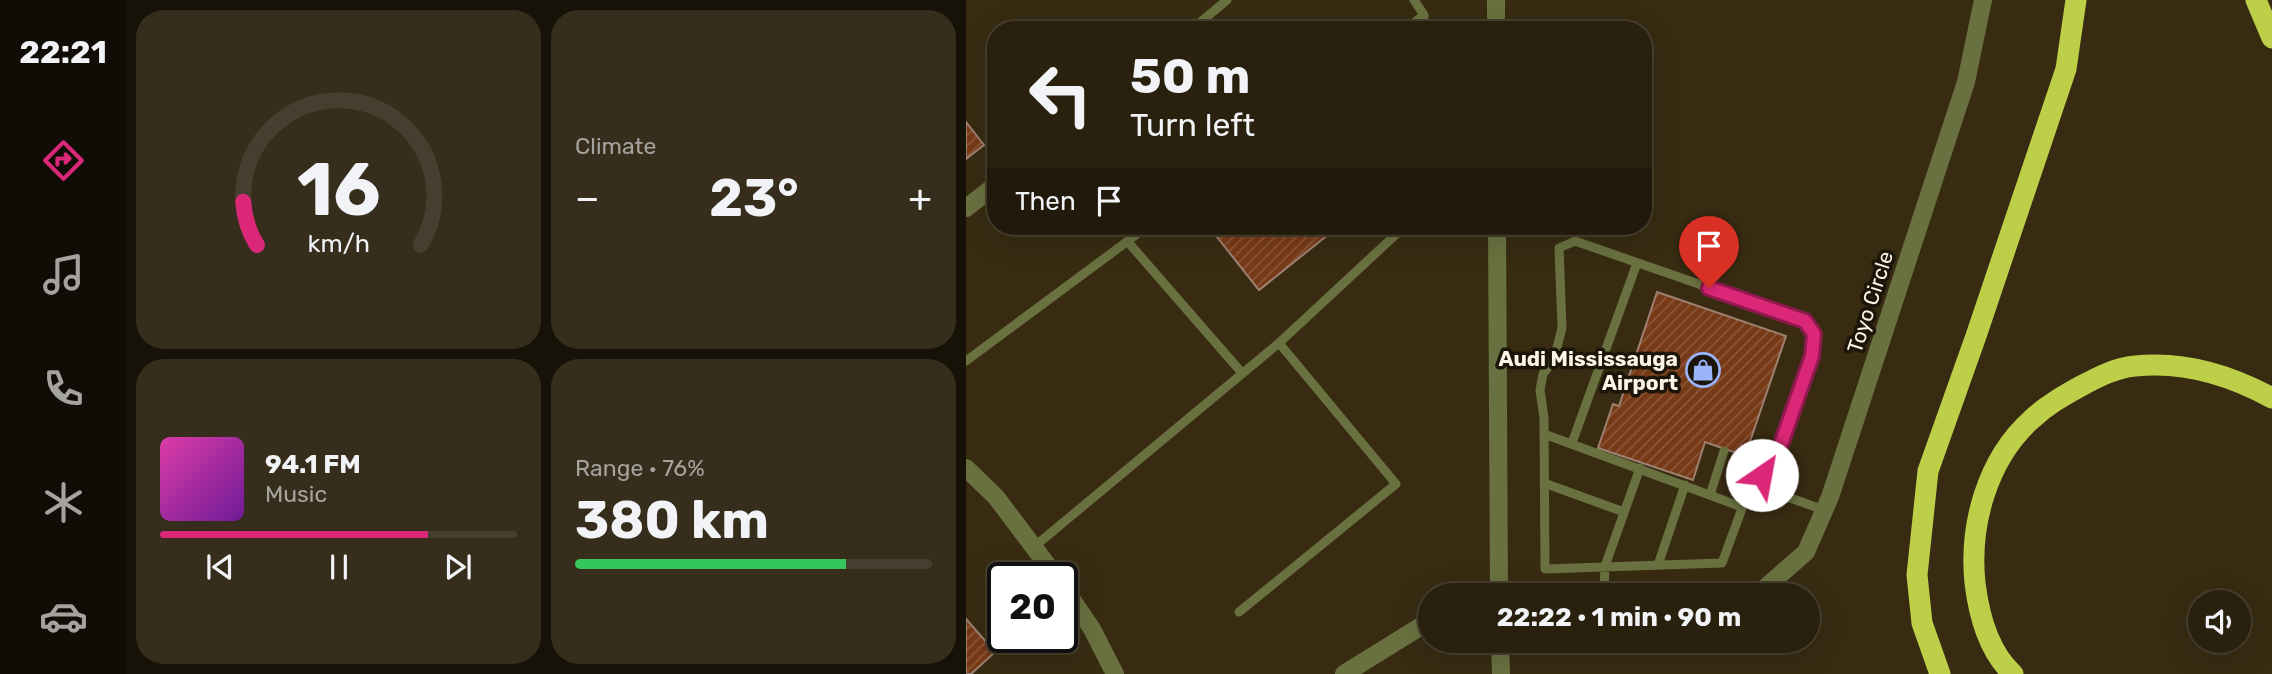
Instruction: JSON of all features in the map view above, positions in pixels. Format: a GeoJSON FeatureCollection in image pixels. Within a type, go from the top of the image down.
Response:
{"type":"FeatureCollection","features":[{"type":"Feature","properties":{"kind":"highway"},"geometry":{"type":"LineString","coordinates":[[1940,674],[1922,623],[1917,575],[1928,471],[2066,69],[2076,0]]}},
{"type":"Feature","properties":{"kind":"highway"},"geometry":{"type":"LineString","coordinates":[[2256,0],[2272,38]]}},
{"type":"Feature","properties":{"kind":"highway"},"geometry":{"type":"LineString","coordinates":[[2014,674],[1993,648],[1981,621],[1973,565],[1975,531],[1980,503],[1991,477],[2010,444],[2030,420],[2059,398],[2102,374],[2133,366],[2169,365],[2205,371],[2243,384],[2272,398]]}},
{"type":"Feature","properties":{"kind":"street"},"geometry":{"type":"LineString","coordinates":[[1496,0],[1496,21]]}},
{"type":"Feature","properties":{"kind":"street","name":"Toyo Circle"},"geometry":{"type":"LineString","coordinates":[[1771,583],[1806,552],[1824,510],[1966,82],[1983,0]]}},
{"type":"Feature","properties":{"kind":"street"},"geometry":{"type":"LineString","coordinates":[[966,208],[987,192]]}},
{"type":"Feature","properties":{"kind":"street"},"geometry":{"type":"LineString","coordinates":[[1497,235],[1499,583]]}},
{"type":"Feature","properties":{"kind":"street"},"geometry":{"type":"LineString","coordinates":[[966,468],[996,497],[1046,562]]}},
{"type":"Feature","properties":{"kind":"street"},"geometry":{"type":"LineString","coordinates":[[1078,608],[1115,674]]}},
{"type":"Feature","properties":{"kind":"street"},"geometry":{"type":"LineString","coordinates":[[1344,674],[1418,628]]}},
{"type":"Feature","properties":{"kind":"street"},"geometry":{"type":"LineString","coordinates":[[1500,653],[1501,674]]}},
{"type":"Feature","properties":{"kind":"lane"},"geometry":{"type":"LineString","coordinates":[[1202,21],[1227,0]]}},
{"type":"Feature","properties":{"kind":"lane"},"geometry":{"type":"LineString","coordinates":[[1413,0],[1424,15],[1424,21]]}},
{"type":"Feature","properties":{"kind":"lane"},"geometry":{"type":"LineString","coordinates":[[1416,21],[1424,15]]}},
{"type":"Feature","properties":{"kind":"lane"},"geometry":{"type":"LineString","coordinates":[[966,361],[1137,235]]}},
{"type":"Feature","properties":{"kind":"lane"},"geometry":{"type":"LineString","coordinates":[[1035,546],[1279,343],[1395,235]]}},
{"type":"Feature","properties":{"kind":"lane"},"geometry":{"type":"LineString","coordinates":[[1575,241],[1637,262],[1805,321],[1814,334],[1812,356],[1773,467],[1751,484],[1721,563],[1545,569],[1544,434],[1540,390],[1543,374],[1554,359],[1562,328],[1559,247],[1575,241]]}},
{"type":"Feature","properties":{"kind":"lane"},"geometry":{"type":"LineString","coordinates":[[1128,242],[1242,373]]}},
{"type":"Feature","properties":{"kind":"lane"},"geometry":{"type":"LineString","coordinates":[[1572,443],[1637,262]]}},
{"type":"Feature","properties":{"kind":"lane"},"geometry":{"type":"LineString","coordinates":[[1238,612],[1396,484],[1279,343]]}},
{"type":"Feature","properties":{"kind":"lane"},"geometry":{"type":"LineString","coordinates":[[1544,434],[1742,507]]}},
{"type":"Feature","properties":{"kind":"lane"},"geometry":{"type":"LineString","coordinates":[[1710,495],[1724,451]]}},
{"type":"Feature","properties":{"kind":"lane"},"geometry":{"type":"LineString","coordinates":[[1604,583],[1605,566],[1640,468]]}},
{"type":"Feature","properties":{"kind":"lane"},"geometry":{"type":"LineString","coordinates":[[1544,483],[1624,512]]}},
{"type":"Feature","properties":{"kind":"lane"},"geometry":{"type":"LineString","coordinates":[[1751,484],[1824,510]]}},
{"type":"Feature","properties":{"kind":"lane"},"geometry":{"type":"LineString","coordinates":[[1658,565],[1685,485]]}},
{"type":"Feature","properties":{"kind":"building"},"geometry":{"type":"Polygon","coordinates":[[[966,122],[984,145],[966,159],[966,122]]]}},
{"type":"Feature","properties":{"kind":"building"},"geometry":{"type":"Polygon","coordinates":[[[1215,235],[1328,235],[1259,290],[1215,235]]]}},
{"type":"Feature","properties":{"kind":"building","name":"Audi Mississauga Airport"},"geometry":{"type":"Polygon","coordinates":[[[1657,292],[1786,336],[1745,456],[1705,442],[1693,480],[1598,448],[1613,404],[1619,406],[1657,292]]]}},
{"type":"Feature","properties":{"kind":"building"},"geometry":{"type":"Polygon","coordinates":[[[966,619],[987,643],[987,653],[994,653],[971,674],[966,674],[966,619]]]}},
{"type":"Feature","properties":{"kind":"place","name":"Audi Mississauga Airport"},"geometry":{"type":"Point","coordinates":[1703,370]}},
{"type":"Feature","properties":{"kind":"route"},"geometry":{"type":"LineString","coordinates":[[1709,288],[1805,321],[1814,334],[1812,356],[1773,467],[1762,475]]}}]}
